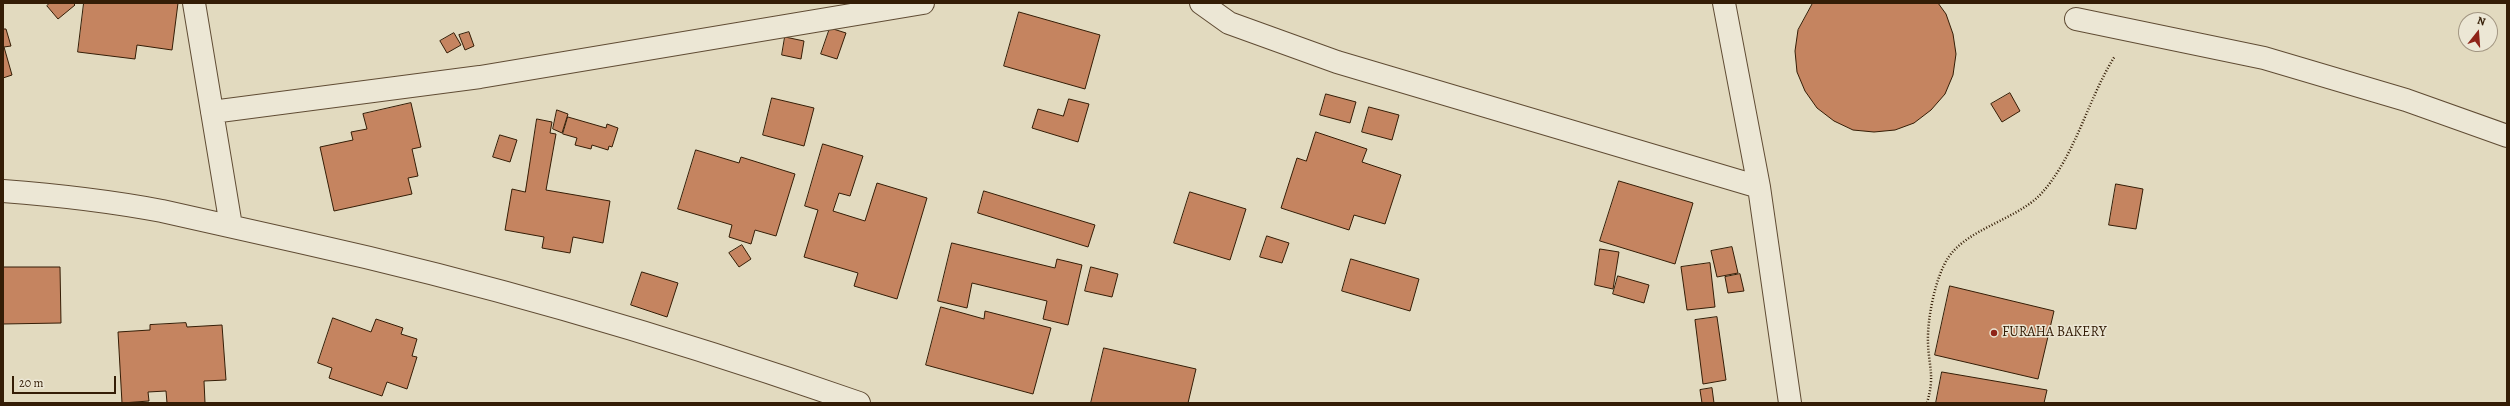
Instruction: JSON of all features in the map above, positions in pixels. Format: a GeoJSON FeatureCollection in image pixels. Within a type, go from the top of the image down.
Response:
{"type":"FeatureCollection","features":[{"type":"Feature","properties":{"kind":"street"},"geometry":{"type":"LineString","coordinates":[[194,3],[231,226]]}},
{"type":"Feature","properties":{"kind":"street"},"geometry":{"type":"LineString","coordinates":[[212,112],[480,77],[923,3]]}},
{"type":"Feature","properties":{"kind":"street"},"geometry":{"type":"LineString","coordinates":[[1201,3],[1229,23],[1337,62],[1759,187]]}},
{"type":"Feature","properties":{"kind":"street"},"geometry":{"type":"LineString","coordinates":[[1724,3],[1759,187],[1790,403]]}},
{"type":"Feature","properties":{"kind":"street"},"geometry":{"type":"LineString","coordinates":[[2076,19],[2264,58],[2406,100],[2507,136]]}},
{"type":"Feature","properties":{"kind":"street"},"geometry":{"type":"LineString","coordinates":[[3,191],[107,202],[231,226],[378,259],[519,296],[768,371],[859,403]]}},
{"type":"Feature","properties":{"kind":"path"},"geometry":{"type":"LineString","coordinates":[[1927,403],[1932,380],[1928,345],[1930,316],[1948,258],[1958,247],[2027,206],[2047,186],[2065,160],[2103,75],[2116,54],[2136,32]]}},
{"type":"Feature","properties":{"kind":"building"},"geometry":{"type":"Polygon","coordinates":[[[50,3],[73,3],[75,5],[58,19],[47,6],[50,3]]]}},
{"type":"Feature","properties":{"kind":"building"},"geometry":{"type":"Polygon","coordinates":[[[84,3],[178,3],[172,50],[137,45],[135,59],[78,52],[84,3]]]}},
{"type":"Feature","properties":{"kind":"building"},"geometry":{"type":"Polygon","coordinates":[[[1813,3],[1938,3],[1946,14],[1953,34],[1956,54],[1953,75],[1945,94],[1931,110],[1914,123],[1895,130],[1874,132],[1853,130],[1834,121],[1817,108],[1805,91],[1797,72],[1795,51],[1798,30],[1813,3]]]}},
{"type":"Feature","properties":{"kind":"building"},"geometry":{"type":"Polygon","coordinates":[[[1019,12],[1100,35],[1085,89],[1004,66],[1019,12]]]}},
{"type":"Feature","properties":{"kind":"building"},"geometry":{"type":"Polygon","coordinates":[[[830,28],[846,33],[837,59],[821,54],[830,28]]]}},
{"type":"Feature","properties":{"kind":"building"},"geometry":{"type":"Polygon","coordinates":[[[3,29],[6,29],[11,46],[4,47],[12,75],[3,78],[3,29]]]}},
{"type":"Feature","properties":{"kind":"building"},"geometry":{"type":"Polygon","coordinates":[[[469,32],[474,46],[465,50],[459,35],[469,32]]]}},
{"type":"Feature","properties":{"kind":"building"},"geometry":{"type":"Polygon","coordinates":[[[454,33],[461,45],[447,53],[440,41],[454,33]]]}},
{"type":"Feature","properties":{"kind":"building"},"geometry":{"type":"Polygon","coordinates":[[[785,37],[804,41],[801,59],[782,55],[785,37]]]}},
{"type":"Feature","properties":{"kind":"building"},"geometry":{"type":"Polygon","coordinates":[[[2010,93],[2020,111],[2002,122],[1991,104],[2010,93]]]}},
{"type":"Feature","properties":{"kind":"building"},"geometry":{"type":"Polygon","coordinates":[[[1326,94],[1356,102],[1350,123],[1320,115],[1326,94]]]}},
{"type":"Feature","properties":{"kind":"building"},"geometry":{"type":"Polygon","coordinates":[[[772,98],[814,108],[804,146],[763,135],[772,98]]]}},
{"type":"Feature","properties":{"kind":"building"},"geometry":{"type":"Polygon","coordinates":[[[1069,99],[1089,104],[1078,142],[1032,128],[1038,109],[1063,116],[1069,99]]]}},
{"type":"Feature","properties":{"kind":"building"},"geometry":{"type":"Polygon","coordinates":[[[411,103],[421,147],[412,149],[418,176],[408,178],[412,194],[334,211],[320,147],[353,140],[351,132],[367,129],[363,114],[411,103]]]}},
{"type":"Feature","properties":{"kind":"building"},"geometry":{"type":"Polygon","coordinates":[[[1369,107],[1399,115],[1392,140],[1362,132],[1369,107]]]}},
{"type":"Feature","properties":{"kind":"building"},"geometry":{"type":"Polygon","coordinates":[[[557,110],[568,114],[562,133],[553,129],[557,110]]]}},
{"type":"Feature","properties":{"kind":"building"},"geometry":{"type":"Polygon","coordinates":[[[568,117],[606,128],[607,124],[618,128],[612,147],[609,146],[608,150],[592,145],[591,149],[575,145],[577,138],[563,134],[568,117]]]}},
{"type":"Feature","properties":{"kind":"building"},"geometry":{"type":"Polygon","coordinates":[[[537,119],[552,122],[550,133],[556,134],[546,190],[610,201],[603,243],[573,237],[570,253],[542,248],[544,237],[505,230],[512,189],[525,192],[537,119]]]}},
{"type":"Feature","properties":{"kind":"building"},"geometry":{"type":"Polygon","coordinates":[[[1316,132],[1367,149],[1362,162],[1401,175],[1385,224],[1354,215],[1349,230],[1281,208],[1297,158],[1306,161],[1316,132]]]}},
{"type":"Feature","properties":{"kind":"building"},"geometry":{"type":"Polygon","coordinates":[[[500,135],[517,140],[510,162],[493,157],[500,135]]]}},
{"type":"Feature","properties":{"kind":"building"},"geometry":{"type":"Polygon","coordinates":[[[823,144],[863,156],[850,196],[839,193],[833,211],[865,221],[877,183],[927,198],[897,299],[854,286],[858,273],[804,257],[818,210],[805,206],[823,144]]]}},
{"type":"Feature","properties":{"kind":"building"},"geometry":{"type":"Polygon","coordinates":[[[696,150],[739,163],[741,157],[795,174],[776,236],[755,230],[751,244],[729,237],[732,225],[678,209],[696,150]]]}},
{"type":"Feature","properties":{"kind":"building"},"geometry":{"type":"Polygon","coordinates":[[[1619,181],[1693,203],[1675,264],[1600,241],[1619,181]]]}},
{"type":"Feature","properties":{"kind":"building"},"geometry":{"type":"Polygon","coordinates":[[[2116,184],[2143,189],[2136,229],[2109,225],[2116,184]]]}},
{"type":"Feature","properties":{"kind":"building"},"geometry":{"type":"Polygon","coordinates":[[[984,191],[1095,225],[1088,247],[978,213],[984,191]]]}},
{"type":"Feature","properties":{"kind":"building"},"geometry":{"type":"Polygon","coordinates":[[[1190,192],[1246,209],[1230,260],[1174,243],[1190,192]]]}},
{"type":"Feature","properties":{"kind":"building"},"geometry":{"type":"Polygon","coordinates":[[[1267,236],[1289,243],[1282,263],[1260,257],[1267,236]]]}},
{"type":"Feature","properties":{"kind":"building"},"geometry":{"type":"Polygon","coordinates":[[[952,243],[1055,268],[1057,259],[1082,265],[1068,325],[1043,319],[1047,301],[972,283],[967,308],[938,301],[952,243]]]}},
{"type":"Feature","properties":{"kind":"building"},"geometry":{"type":"Polygon","coordinates":[[[742,245],[751,259],[739,267],[729,253],[742,245]]]}},
{"type":"Feature","properties":{"kind":"building"},"geometry":{"type":"Polygon","coordinates":[[[1732,247],[1738,273],[1717,277],[1711,251],[1732,247]]]}},
{"type":"Feature","properties":{"kind":"building"},"geometry":{"type":"Polygon","coordinates":[[[1600,249],[1619,252],[1613,289],[1595,285],[1600,249]]]}},
{"type":"Feature","properties":{"kind":"building"},"geometry":{"type":"Polygon","coordinates":[[[1351,259],[1419,279],[1410,311],[1342,291],[1351,259]]]}},
{"type":"Feature","properties":{"kind":"building"},"geometry":{"type":"Polygon","coordinates":[[[1710,263],[1715,307],[1687,310],[1681,267],[1710,263]]]}},
{"type":"Feature","properties":{"kind":"building"},"geometry":{"type":"Polygon","coordinates":[[[3,267],[60,267],[61,323],[3,324],[3,267]]]}},
{"type":"Feature","properties":{"kind":"building"},"geometry":{"type":"Polygon","coordinates":[[[1091,267],[1118,274],[1112,297],[1085,291],[1091,267]]]}},
{"type":"Feature","properties":{"kind":"building"},"geometry":{"type":"Polygon","coordinates":[[[642,272],[678,283],[667,317],[631,305],[642,272]]]}},
{"type":"Feature","properties":{"kind":"building"},"geometry":{"type":"Polygon","coordinates":[[[1740,274],[1744,291],[1728,293],[1725,277],[1740,274]]]}},
{"type":"Feature","properties":{"kind":"building"},"geometry":{"type":"Polygon","coordinates":[[[1618,276],[1649,285],[1644,303],[1613,294],[1618,276]]]}},
{"type":"Feature","properties":{"kind":"building","name":"FURAHA BAKERY"},"geometry":{"type":"Polygon","coordinates":[[[1950,286],[2054,311],[2038,379],[1935,355],[1950,286]]]}},
{"type":"Feature","properties":{"kind":"building"},"geometry":{"type":"Polygon","coordinates":[[[941,307],[984,319],[985,311],[1051,328],[1033,394],[926,365],[941,307]]]}},
{"type":"Feature","properties":{"kind":"building"},"geometry":{"type":"Polygon","coordinates":[[[1717,317],[1726,380],[1703,384],[1695,320],[1717,317]]]}},
{"type":"Feature","properties":{"kind":"building"},"geometry":{"type":"Polygon","coordinates":[[[333,318],[371,332],[376,319],[403,328],[401,334],[417,339],[412,356],[417,357],[407,389],[387,382],[382,396],[329,378],[332,368],[318,363],[333,318]]]}},
{"type":"Feature","properties":{"kind":"building"},"geometry":{"type":"Polygon","coordinates":[[[186,323],[187,327],[222,325],[226,380],[204,381],[205,403],[167,403],[166,391],[148,392],[149,401],[122,403],[118,332],[150,330],[150,325],[186,323]]]}},
{"type":"Feature","properties":{"kind":"building"},"geometry":{"type":"Polygon","coordinates":[[[1104,348],[1196,369],[1188,403],[1091,403],[1104,348]]]}},
{"type":"Feature","properties":{"kind":"building"},"geometry":{"type":"Polygon","coordinates":[[[1942,372],[2047,390],[2044,403],[1936,403],[1942,372]]]}},
{"type":"Feature","properties":{"kind":"building"},"geometry":{"type":"Polygon","coordinates":[[[1712,388],[1714,403],[1702,403],[1700,390],[1712,388]]]}},
{"type":"Feature","properties":{"kind":"place","name":"FURAHA BAKERY"},"geometry":{"type":"Point","coordinates":[1994,333]}}]}
